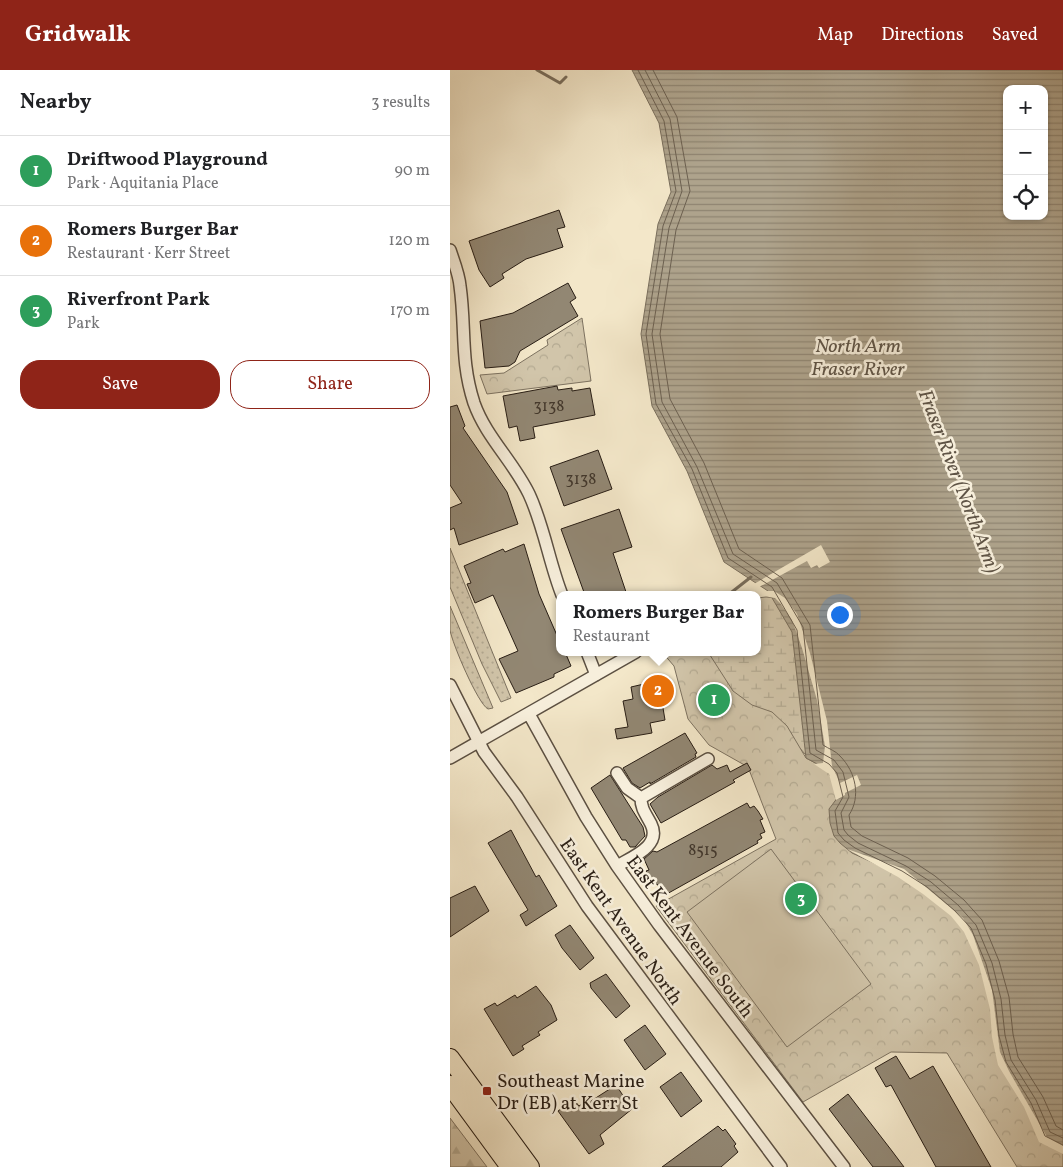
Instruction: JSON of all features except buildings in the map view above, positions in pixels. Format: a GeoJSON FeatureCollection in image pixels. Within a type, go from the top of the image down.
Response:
{"type":"FeatureCollection","features":[{"type":"Feature","properties":{"kind":"main road"},"geometry":{"type":"LineString","coordinates":[[450,1058],[530,1167]]}},
{"type":"Feature","properties":{"kind":"main road"},"geometry":{"type":"LineString","coordinates":[[450,1085],[510,1167]]}},
{"type":"Feature","properties":{"kind":"street"},"geometry":{"type":"LineString","coordinates":[[450,250],[461,288],[463,351],[466,376],[474,404],[485,429],[517,471],[529,494],[561,591]]}},
{"type":"Feature","properties":{"kind":"street"},"geometry":{"type":"LineString","coordinates":[[588,656],[596,675]]}},
{"type":"Feature","properties":{"kind":"street"},"geometry":{"type":"LineString","coordinates":[[450,758],[629,656]]}},
{"type":"Feature","properties":{"kind":"street","name":"East Kent Avenue North"},"geometry":{"type":"LineString","coordinates":[[450,685],[479,742],[587,906],[781,1167]]}},
{"type":"Feature","properties":{"kind":"street","name":"East Kent Avenue South"},"geometry":{"type":"LineString","coordinates":[[529,714],[582,810],[617,866],[659,925],[844,1167]]}},
{"type":"Feature","properties":{"kind":"street"},"geometry":{"type":"LineString","coordinates":[[641,798],[708,759]]}},
{"type":"Feature","properties":{"kind":"street"},"geometry":{"type":"LineString","coordinates":[[617,773],[626,788],[641,798]]}},
{"type":"Feature","properties":{"kind":"street"},"geometry":{"type":"LineString","coordinates":[[617,866],[640,853],[652,841],[654,833],[641,805],[641,798]]}},
{"type":"Feature","properties":{"kind":"green space"},"geometry":{"type":"Polygon","coordinates":[[[582,318],[591,381],[487,394],[480,375],[504,373],[548,345],[547,340],[582,318]]]}},
{"type":"Feature","properties":{"kind":"green space"},"geometry":{"type":"Polygon","coordinates":[[[450,548],[511,698],[501,702],[482,664],[450,587],[450,548]]]}},
{"type":"Feature","properties":{"kind":"green space"},"geometry":{"type":"Polygon","coordinates":[[[761,598],[775,598],[792,620],[821,764],[814,764],[797,745],[732,694],[708,656],[761,656],[761,598]]]}},
{"type":"Feature","properties":{"kind":"green space"},"geometry":{"type":"Polygon","coordinates":[[[450,606],[493,708],[488,709],[484,705],[460,659],[450,630],[450,606]]]}},
{"type":"Feature","properties":{"kind":"green space"},"geometry":{"type":"Polygon","coordinates":[[[665,656],[711,656],[733,691],[752,705],[772,712],[787,726],[806,758],[827,769],[833,777],[838,797],[836,800],[900,875],[951,914],[966,931],[1063,1151],[1063,1167],[1017,1167],[947,1053],[891,1052],[803,1102],[656,906],[776,839],[748,767],[709,745],[688,719],[674,666],[665,656]]]}},
{"type":"Feature","properties":{"kind":"green space"},"geometry":{"type":"Polygon","coordinates":[[[771,849],[871,984],[787,1047],[687,912],[771,849]]]}},
{"type":"Feature","properties":{"kind":"green space"},"geometry":{"type":"Polygon","coordinates":[[[450,1118],[487,1167],[450,1167],[450,1118]]]}},
{"type":"Feature","properties":{"kind":"water","name":"North Arm Fraser River"},"geometry":{"type":"Polygon","coordinates":[[[632,70],[1063,70],[1063,1151],[1041,1141],[1026,1105],[1001,1064],[990,1001],[981,966],[966,931],[951,914],[900,875],[852,853],[834,836],[830,823],[829,809],[838,797],[828,773],[806,758],[792,632],[768,591],[724,562],[687,471],[652,406],[641,334],[658,224],[671,192],[659,123],[632,70]]]}},
{"type":"Feature","properties":{"kind":"pier"},"geometry":{"type":"Polygon","coordinates":[[[821,545],[830,562],[819,568],[817,565],[811,568],[807,561],[759,587],[754,584],[821,545]]]}},
{"type":"Feature","properties":{"kind":"pier"},"geometry":{"type":"Polygon","coordinates":[[[765,591],[774,591],[785,598],[797,614],[810,653],[827,721],[832,766],[840,783],[857,775],[861,785],[836,800],[829,774],[814,764],[823,763],[825,746],[817,700],[802,648],[792,620],[780,603],[775,598],[769,597],[765,591]]]}},
{"type":"Feature","properties":{"kind":"pier"},"geometry":{"type":"Polygon","coordinates":[[[847,849],[904,869],[963,918],[973,935],[992,990],[1000,1052],[1047,1137],[1063,1146],[1063,1154],[1039,1142],[1024,1107],[998,1065],[992,1037],[990,1009],[979,965],[964,932],[951,916],[923,894],[898,877],[847,849]]]}},
{"type":"Feature","properties":{"kind":"waterway"},"geometry":{"type":"LineString","coordinates":[[537,70],[560,83],[566,77]]}},
{"type":"Feature","properties":{"kind":"waterway"},"geometry":{"type":"LineString","coordinates":[[733,591],[751,577]]}},
{"type":"Feature","properties":{"kind":"place","name":"Romers Burger Bar"},"geometry":{"type":"Point","coordinates":[658,691]}},
{"type":"Feature","properties":{"kind":"place","name":"Driftwood Playground"},"geometry":{"type":"Point","coordinates":[714,700]}},
{"type":"Feature","properties":{"kind":"place","name":"Riverfront Park"},"geometry":{"type":"Point","coordinates":[801,899]}},
{"type":"Feature","properties":{"kind":"place","name":"Southeast Marine Dr (EB) at Kerr St"},"geometry":{"type":"Point","coordinates":[487,1091]}},
{"type":"Feature","properties":{"kind":"water label","name":"Fraser River (North Arm)"},"geometry":{"type":"Point","coordinates":[960,481]}}]}
